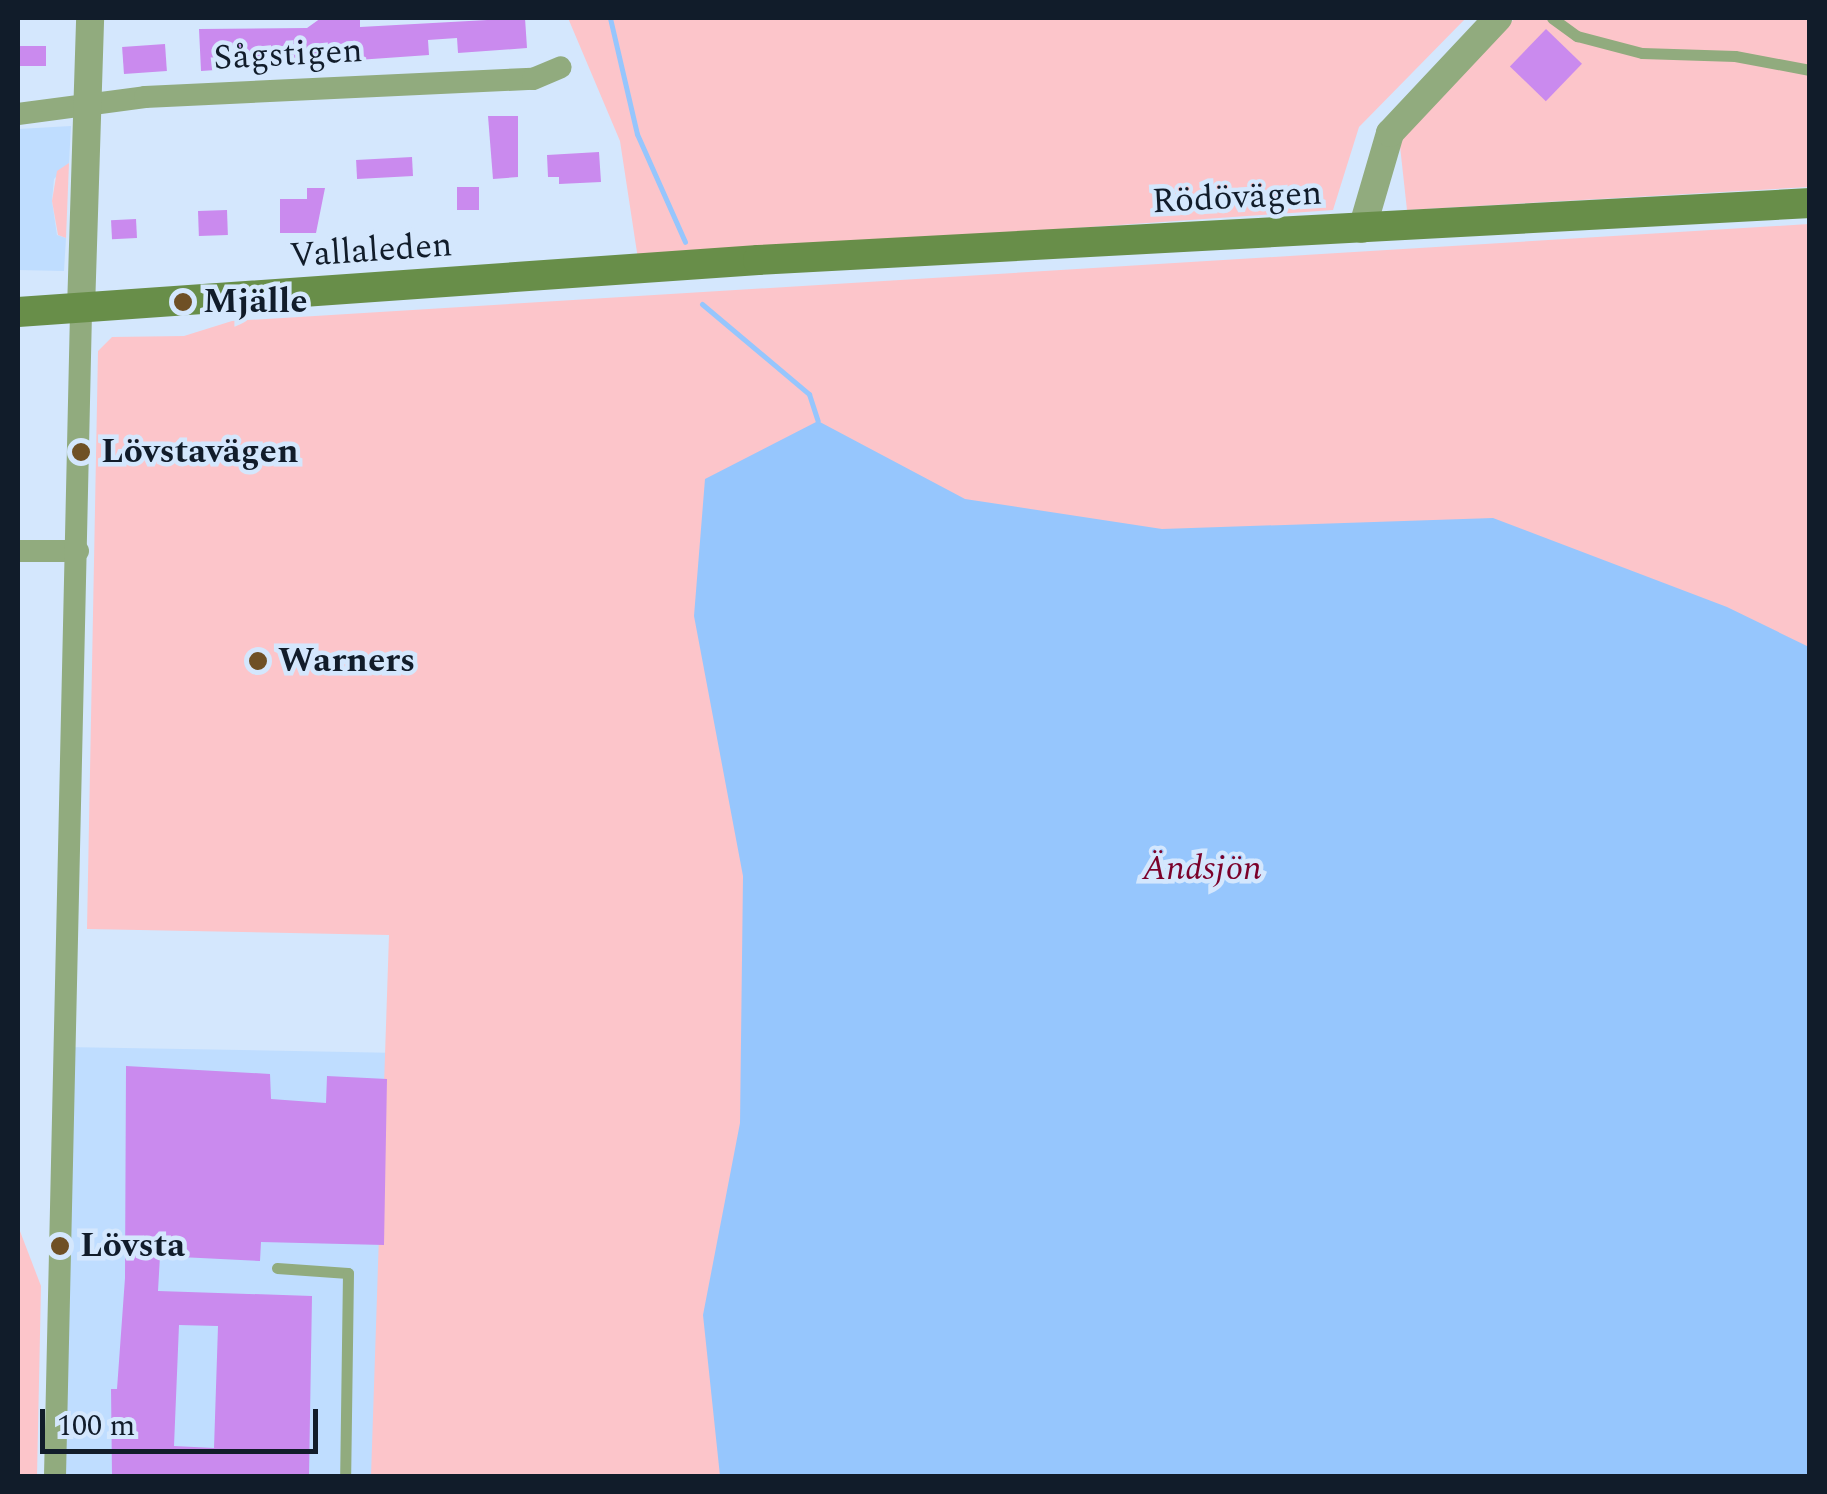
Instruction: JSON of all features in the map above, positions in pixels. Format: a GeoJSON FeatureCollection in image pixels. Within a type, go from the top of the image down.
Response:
{"type":"FeatureCollection","features":[{"type":"Feature","properties":{"kind":"main road","name":"Rödövägen"},"geometry":{"type":"LineString","coordinates":[[669,268],[1810,203]]}},
{"type":"Feature","properties":{"kind":"main road","name":"Vallaleden"},"geometry":{"type":"LineString","coordinates":[[18,312],[669,268]]}},
{"type":"Feature","properties":{"kind":"street"},"geometry":{"type":"LineString","coordinates":[[55,1476],[90,18]]}},
{"type":"Feature","properties":{"kind":"street"},"geometry":{"type":"LineString","coordinates":[[1362,229],[1390,133],[1498,18]]}},
{"type":"Feature","properties":{"kind":"street","name":"Sågstigen"},"geometry":{"type":"LineString","coordinates":[[18,114],[86,108],[145,96],[533,79],[561,67]]}},
{"type":"Feature","properties":{"kind":"street"},"geometry":{"type":"LineString","coordinates":[[18,551],[78,551]]}},
{"type":"Feature","properties":{"kind":"lane"},"geometry":{"type":"LineString","coordinates":[[1552,18],[1577,36],[1642,53],[1735,56],[1810,70]]}},
{"type":"Feature","properties":{"kind":"lane"},"geometry":{"type":"LineString","coordinates":[[277,1268],[348,1272],[345,1476]]}},
{"type":"Feature","properties":{"kind":"shaded area"},"geometry":{"type":"Polygon","coordinates":[[[71,126],[69,163],[54,179],[52,201],[57,235],[66,238],[64,271],[18,270],[18,129],[71,126]]]}},
{"type":"Feature","properties":{"kind":"shaded area","name":"Ändsjön"},"geometry":{"type":"Polygon","coordinates":[[[818,421],[965,499],[1162,529],[1493,518],[1727,607],[1809,647],[1809,1476],[720,1476],[703,1315],[740,1123],[743,876],[694,616],[705,479],[818,421]]]}},
{"type":"Feature","properties":{"kind":"shaded area"},"geometry":{"type":"Polygon","coordinates":[[[65,1047],[388,1053],[381,1476],[58,1476],[65,1047]]]}},
{"type":"Feature","properties":{"kind":"green space"},"geometry":{"type":"Polygon","coordinates":[[[568,18],[1466,18],[1359,127],[1333,210],[638,259],[620,141],[568,18]]]}},
{"type":"Feature","properties":{"kind":"green space"},"geometry":{"type":"Polygon","coordinates":[[[1515,18],[1809,18],[1809,187],[1407,210],[1399,137],[1515,18]]]}},
{"type":"Feature","properties":{"kind":"green space"},"geometry":{"type":"Polygon","coordinates":[[[69,163],[66,238],[58,235],[52,201],[57,171],[69,163]]]}},
{"type":"Feature","properties":{"kind":"green space","name":"Ändsjön"},"geometry":{"type":"Polygon","coordinates":[[[1809,224],[1809,1476],[371,1476],[389,935],[87,929],[98,351],[112,337],[184,336],[232,321],[1809,224]]]}},
{"type":"Feature","properties":{"kind":"green space"},"geometry":{"type":"Polygon","coordinates":[[[18,1226],[41,1286],[37,1476],[18,1476],[18,1226]]]}},
{"type":"Feature","properties":{"kind":"building"},"geometry":{"type":"Polygon","coordinates":[[[321,18],[360,18],[360,27],[525,18],[527,48],[458,53],[457,38],[428,40],[429,55],[201,71],[199,29],[307,28],[321,18]]]}},
{"type":"Feature","properties":{"kind":"building"},"geometry":{"type":"Polygon","coordinates":[[[1546,29],[1582,64],[1546,101],[1510,66],[1546,29]]]}},
{"type":"Feature","properties":{"kind":"building"},"geometry":{"type":"Polygon","coordinates":[[[165,44],[167,71],[124,74],[122,47],[165,44]]]}},
{"type":"Feature","properties":{"kind":"building"},"geometry":{"type":"Polygon","coordinates":[[[18,46],[46,46],[46,66],[18,66],[18,46]]]}},
{"type":"Feature","properties":{"kind":"building"},"geometry":{"type":"Polygon","coordinates":[[[488,116],[518,116],[518,177],[493,179],[488,116]]]}},
{"type":"Feature","properties":{"kind":"building"},"geometry":{"type":"Polygon","coordinates":[[[599,152],[601,182],[559,184],[559,177],[548,177],[547,155],[599,152]]]}},
{"type":"Feature","properties":{"kind":"building"},"geometry":{"type":"Polygon","coordinates":[[[412,157],[413,176],[357,179],[356,160],[412,157]]]}},
{"type":"Feature","properties":{"kind":"building"},"geometry":{"type":"Polygon","coordinates":[[[457,187],[479,187],[479,210],[457,210],[457,187]]]}},
{"type":"Feature","properties":{"kind":"building"},"geometry":{"type":"Polygon","coordinates":[[[307,188],[325,188],[316,233],[280,233],[280,199],[307,199],[307,188]]]}},
{"type":"Feature","properties":{"kind":"building"},"geometry":{"type":"Polygon","coordinates":[[[227,210],[228,235],[199,236],[198,211],[227,210]]]}},
{"type":"Feature","properties":{"kind":"building"},"geometry":{"type":"Polygon","coordinates":[[[136,219],[137,238],[112,239],[111,220],[136,219]]]}},
{"type":"Feature","properties":{"kind":"building"},"geometry":{"type":"Polygon","coordinates":[[[126,1066],[270,1074],[271,1099],[326,1103],[327,1076],[387,1079],[384,1245],[261,1242],[260,1261],[160,1256],[158,1291],[312,1296],[309,1476],[112,1476],[111,1389],[117,1389],[125,1278],[126,1066]],[[179,1325],[174,1446],[214,1448],[218,1326],[179,1325]]]}},
{"type":"Feature","properties":{"kind":"waterway"},"geometry":{"type":"LineString","coordinates":[[610,18],[637,134],[685,242]]}},
{"type":"Feature","properties":{"kind":"waterway"},"geometry":{"type":"LineString","coordinates":[[702,304],[809,394],[818,421]]}},
{"type":"Feature","properties":{"kind":"place","name":"Mjälle"},"geometry":{"type":"Point","coordinates":[183,302]}},
{"type":"Feature","properties":{"kind":"place","name":"Lövstavägen"},"geometry":{"type":"Point","coordinates":[81,452]}},
{"type":"Feature","properties":{"kind":"place","name":"Warners"},"geometry":{"type":"Point","coordinates":[258,661]}},
{"type":"Feature","properties":{"kind":"place","name":"Lövsta"},"geometry":{"type":"Point","coordinates":[60,1246]}}]}
